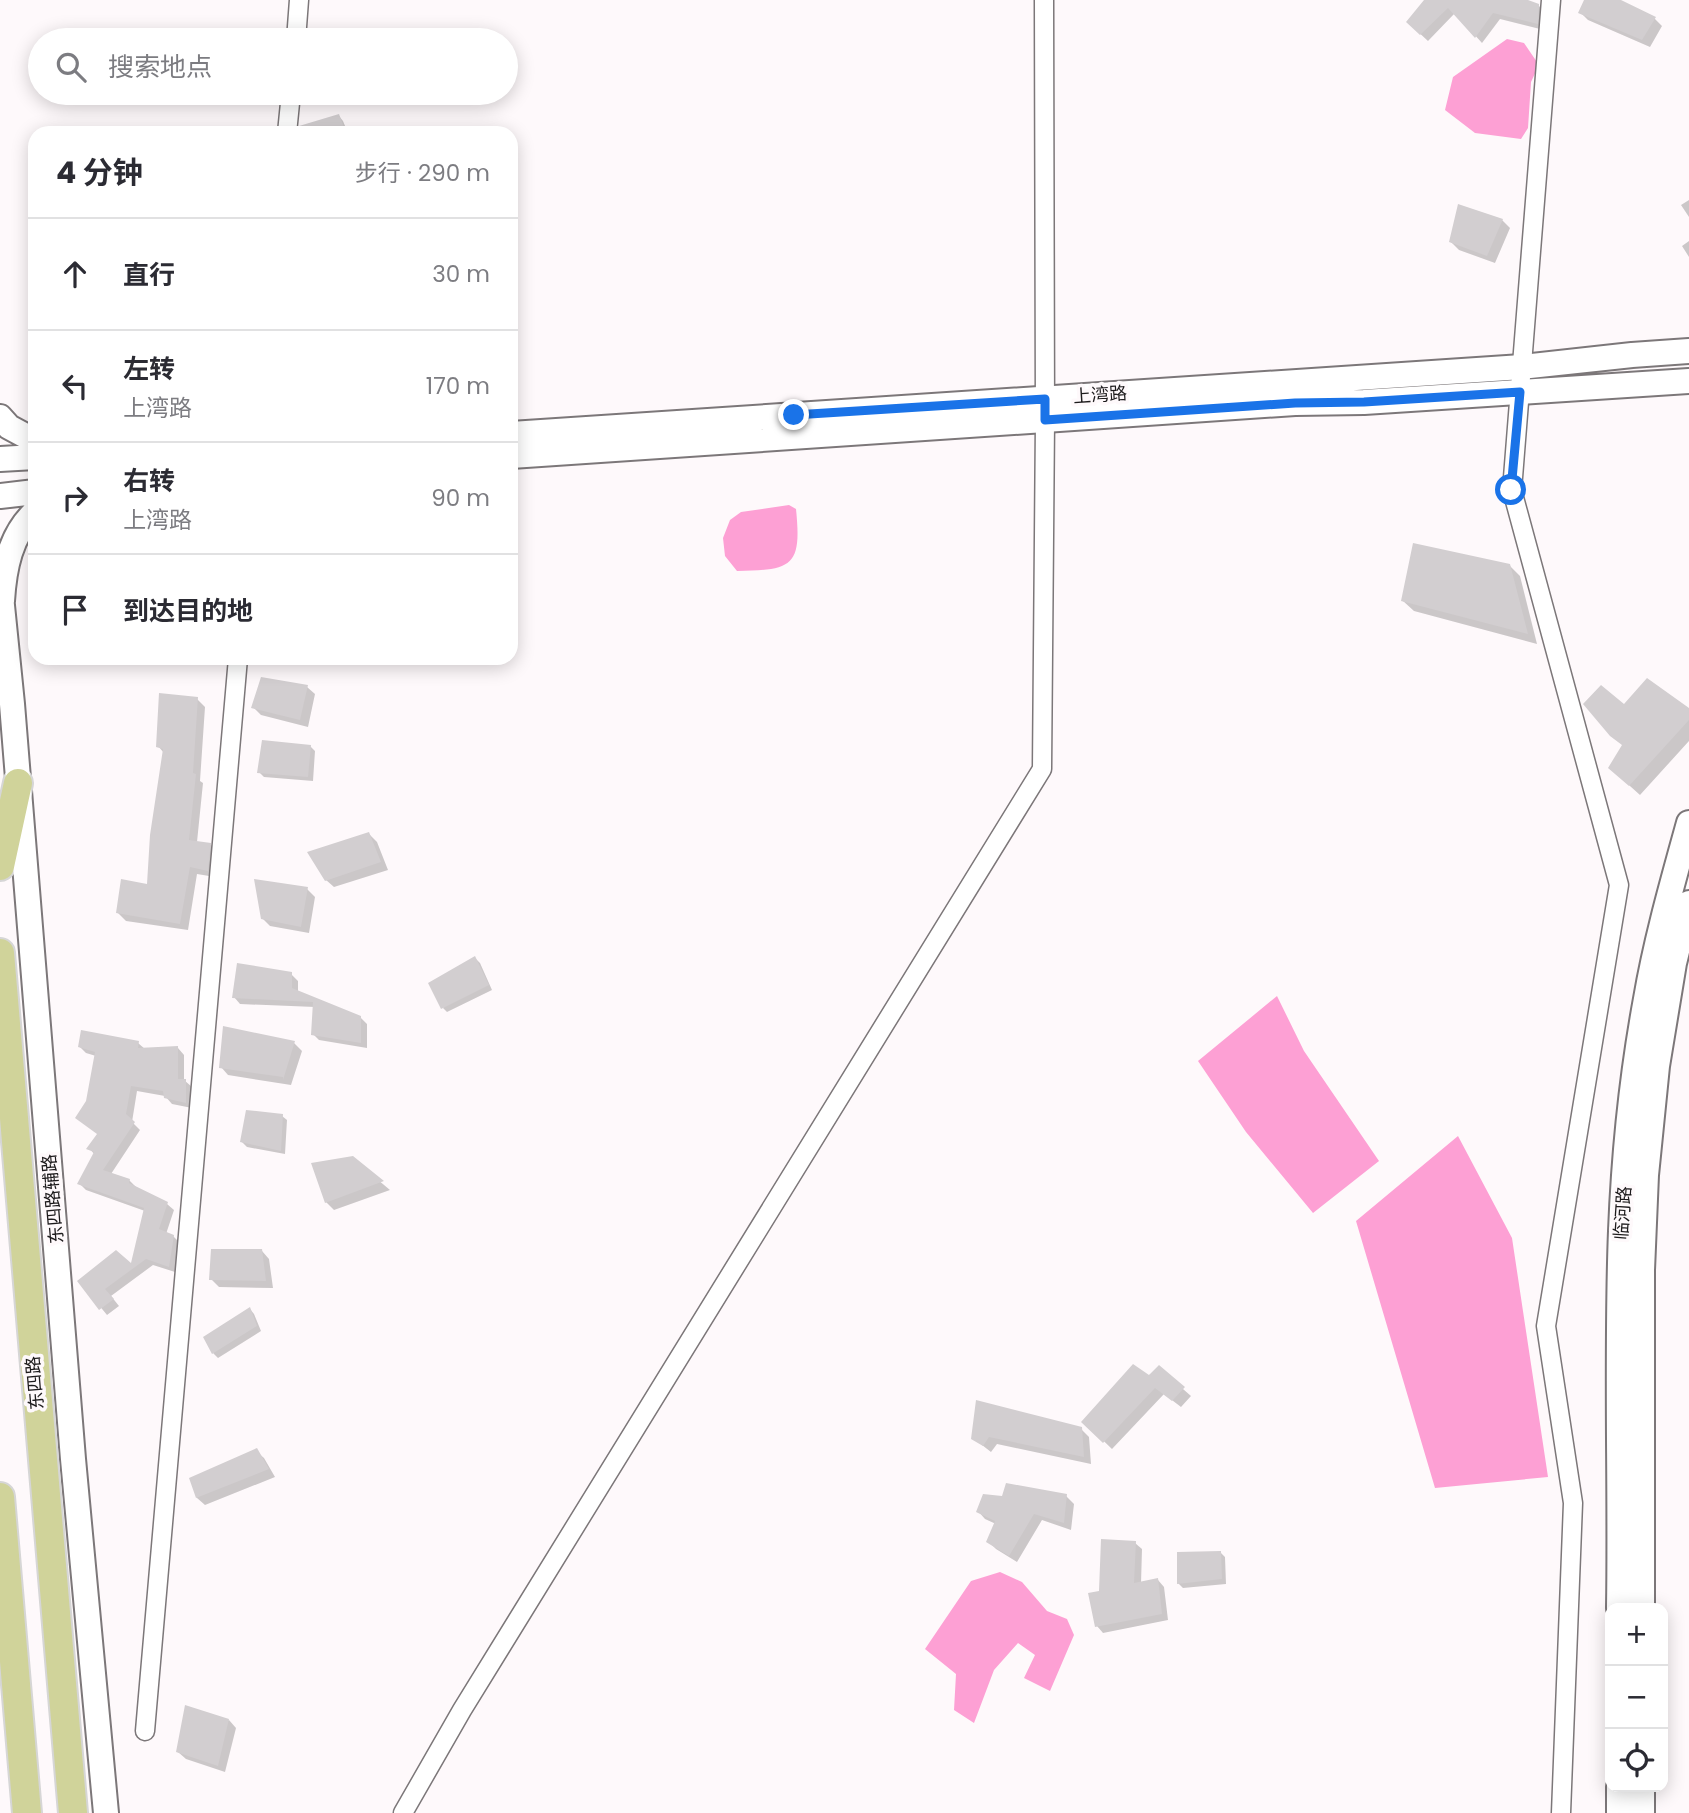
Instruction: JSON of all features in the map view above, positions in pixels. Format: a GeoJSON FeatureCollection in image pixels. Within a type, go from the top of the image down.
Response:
{"type":"FeatureCollection","features":[{"type":"Feature","properties":{"kind":"main road","name":"上湾路"},"geometry":{"type":"LineString","coordinates":[[518,455],[1689,351]]}},
{"type":"Feature","properties":{"kind":"main road","name":"上湾路"},"geometry":{"type":"LineString","coordinates":[[518,434],[1045,409],[1364,402],[1689,381]]}},
{"type":"Feature","properties":{"kind":"main road"},"geometry":{"type":"LineString","coordinates":[[0,417],[9,427],[28,437]]}},
{"type":"Feature","properties":{"kind":"main road"},"geometry":{"type":"LineString","coordinates":[[0,459],[28,457]]}},
{"type":"Feature","properties":{"kind":"main road"},"geometry":{"type":"LineString","coordinates":[[0,496],[28,493]]}},
{"type":"Feature","properties":{"kind":"main road","name":"东四路辅路"},"geometry":{"type":"LineString","coordinates":[[28,520],[19,530],[12,547],[1,594],[73,1459],[106,1813]]}},
{"type":"Feature","properties":{"kind":"main road"},"geometry":{"type":"LineString","coordinates":[[0,866],[18,782]]}},
{"type":"Feature","properties":{"kind":"main road","name":"临河路"},"geometry":{"type":"LineString","coordinates":[[1619,1603],[1619,1312],[1626,1159],[1646,998],[1657,943],[1689,824]]}},
{"type":"Feature","properties":{"kind":"main road","name":"临河路"},"geometry":{"type":"LineString","coordinates":[[1642,1603],[1642,1270],[1646,1175],[1657,1066],[1674,963],[1689,903]]}},
{"type":"Feature","properties":{"kind":"main road","name":"东四路"},"geometry":{"type":"LineString","coordinates":[[0,953],[73,1813]]}},
{"type":"Feature","properties":{"kind":"main road"},"geometry":{"type":"LineString","coordinates":[[0,1497],[27,1813]]}},
{"type":"Feature","properties":{"kind":"main road"},"geometry":{"type":"LineString","coordinates":[[1619,1792],[1619,1813]]}},
{"type":"Feature","properties":{"kind":"main road"},"geometry":{"type":"LineString","coordinates":[[1642,1792],[1642,1813]]}},
{"type":"Feature","properties":{"kind":"street"},"geometry":{"type":"LineString","coordinates":[[297,28],[299,0]]}},
{"type":"Feature","properties":{"kind":"street"},"geometry":{"type":"LineString","coordinates":[[403,1813],[462,1710],[1042,769],[1044,0]]}},
{"type":"Feature","properties":{"kind":"street"},"geometry":{"type":"LineString","coordinates":[[1551,0],[1511,490],[1619,885],[1546,1326],[1573,1503],[1561,1813]]}},
{"type":"Feature","properties":{"kind":"street"},"geometry":{"type":"LineString","coordinates":[[288,126],[290,105]]}},
{"type":"Feature","properties":{"kind":"street"},"geometry":{"type":"LineString","coordinates":[[145,1731],[237,665]]}},
{"type":"Feature","properties":{"kind":"shaded area"},"geometry":{"type":"Polygon","coordinates":[[[1507,39],[1524,43],[1539,65],[1531,82],[1528,128],[1521,139],[1475,133],[1445,110],[1453,77],[1507,39]]]}},
{"type":"Feature","properties":{"kind":"shaded area"},"geometry":{"type":"Polygon","coordinates":[[[789,505],[796,509],[797,543],[789,561],[770,569],[737,571],[725,556],[723,538],[730,520],[741,512],[789,505]]]}},
{"type":"Feature","properties":{"kind":"shaded area"},"geometry":{"type":"Polygon","coordinates":[[[1277,996],[1304,1051],[1379,1161],[1313,1213],[1246,1132],[1198,1061],[1277,996]]]}},
{"type":"Feature","properties":{"kind":"shaded area"},"geometry":{"type":"Polygon","coordinates":[[[1458,1136],[1512,1238],[1548,1477],[1435,1488],[1356,1221],[1458,1136]]]}},
{"type":"Feature","properties":{"kind":"shaded area"},"geometry":{"type":"Polygon","coordinates":[[[1000,1572],[1022,1582],[1047,1611],[1067,1619],[1074,1635],[1050,1691],[1024,1678],[1035,1655],[1018,1643],[994,1670],[974,1723],[954,1710],[956,1674],[925,1649],[971,1581],[1000,1572]]]}},
{"type":"Feature","properties":{"kind":"building"},"geometry":{"type":"Polygon","coordinates":[[[1424,0],[1528,0],[1539,4],[1538,24],[1493,13],[1475,38],[1448,8],[1420,35],[1406,22],[1424,0]]]}},
{"type":"Feature","properties":{"kind":"building"},"geometry":{"type":"Polygon","coordinates":[[[1584,0],[1621,0],[1656,17],[1642,40],[1578,13],[1584,0]]]}},
{"type":"Feature","properties":{"kind":"building"},"geometry":{"type":"Polygon","coordinates":[[[339,114],[343,126],[299,126],[339,114]]]}},
{"type":"Feature","properties":{"kind":"building"},"geometry":{"type":"Polygon","coordinates":[[[1458,204],[1503,219],[1487,256],[1449,242],[1458,204]]]}},
{"type":"Feature","properties":{"kind":"building"},"geometry":{"type":"Polygon","coordinates":[[[1413,543],[1510,564],[1528,634],[1401,601],[1413,543]]]}},
{"type":"Feature","properties":{"kind":"building"},"geometry":{"type":"Polygon","coordinates":[[[261,677],[308,685],[300,720],[251,708],[261,677]]]}},
{"type":"Feature","properties":{"kind":"building"},"geometry":{"type":"Polygon","coordinates":[[[1647,678],[1689,708],[1689,720],[1629,786],[1608,768],[1622,745],[1610,736],[1583,704],[1601,685],[1624,704],[1647,678]]]}},
{"type":"Feature","properties":{"kind":"building"},"geometry":{"type":"Polygon","coordinates":[[[159,693],[198,697],[193,773],[196,774],[189,840],[211,843],[208,871],[190,867],[180,924],[116,913],[121,879],[147,884],[150,835],[163,749],[156,747],[159,693]]]}},
{"type":"Feature","properties":{"kind":"building"},"geometry":{"type":"Polygon","coordinates":[[[262,740],[311,745],[308,777],[257,773],[262,740]]]}},
{"type":"Feature","properties":{"kind":"building"},"geometry":{"type":"Polygon","coordinates":[[[369,832],[381,862],[325,881],[307,852],[369,832]]]}},
{"type":"Feature","properties":{"kind":"building"},"geometry":{"type":"Polygon","coordinates":[[[254,879],[308,887],[301,927],[261,919],[254,879]]]}},
{"type":"Feature","properties":{"kind":"building"},"geometry":{"type":"Polygon","coordinates":[[[475,956],[489,985],[441,1009],[428,983],[475,956]]]}},
{"type":"Feature","properties":{"kind":"building"},"geometry":{"type":"Polygon","coordinates":[[[237,963],[292,972],[292,988],[361,1016],[361,1043],[311,1035],[313,1002],[232,998],[237,963]]]}},
{"type":"Feature","properties":{"kind":"building"},"geometry":{"type":"Polygon","coordinates":[[[223,1026],[295,1041],[283,1080],[283,1077],[219,1068],[223,1026]]]}},
{"type":"Feature","properties":{"kind":"building"},"geometry":{"type":"Polygon","coordinates":[[[81,1030],[139,1041],[138,1048],[178,1046],[178,1079],[186,1079],[186,1103],[164,1098],[163,1091],[131,1086],[126,1114],[135,1122],[103,1170],[130,1179],[129,1183],[168,1202],[159,1229],[174,1235],[169,1267],[146,1259],[105,1289],[114,1299],[99,1310],[77,1281],[116,1250],[131,1263],[144,1208],[77,1184],[94,1152],[86,1149],[97,1134],[75,1118],[86,1101],[95,1052],[78,1047],[81,1030]]]}},
{"type":"Feature","properties":{"kind":"building"},"geometry":{"type":"Polygon","coordinates":[[[246,1110],[283,1114],[281,1151],[240,1142],[246,1110]]]}},
{"type":"Feature","properties":{"kind":"building"},"geometry":{"type":"Polygon","coordinates":[[[353,1156],[384,1181],[325,1203],[311,1163],[353,1156]]]}},
{"type":"Feature","properties":{"kind":"building"},"geometry":{"type":"Polygon","coordinates":[[[211,1249],[262,1249],[266,1281],[209,1280],[211,1249]]]}},
{"type":"Feature","properties":{"kind":"building"},"geometry":{"type":"Polygon","coordinates":[[[250,1307],[257,1326],[212,1354],[203,1337],[250,1307]]]}},
{"type":"Feature","properties":{"kind":"building"},"geometry":{"type":"Polygon","coordinates":[[[1133,1364],[1149,1375],[1159,1365],[1185,1387],[1172,1401],[1155,1388],[1103,1443],[1081,1422],[1133,1364]]]}},
{"type":"Feature","properties":{"kind":"building"},"geometry":{"type":"Polygon","coordinates":[[[976,1400],[1082,1427],[1084,1457],[989,1437],[983,1446],[971,1439],[976,1400]]]}},
{"type":"Feature","properties":{"kind":"building"},"geometry":{"type":"Polygon","coordinates":[[[257,1448],[269,1469],[196,1498],[189,1478],[257,1448]]]}},
{"type":"Feature","properties":{"kind":"building"},"geometry":{"type":"Polygon","coordinates":[[[1006,1483],[1067,1494],[1064,1523],[1034,1514],[1009,1556],[986,1542],[995,1521],[976,1512],[983,1494],[1002,1496],[1006,1483]]]}},
{"type":"Feature","properties":{"kind":"building"},"geometry":{"type":"Polygon","coordinates":[[[1101,1539],[1136,1541],[1134,1583],[1158,1578],[1162,1614],[1095,1627],[1088,1593],[1099,1591],[1101,1539]]]}},
{"type":"Feature","properties":{"kind":"building"},"geometry":{"type":"Polygon","coordinates":[[[1221,1551],[1222,1579],[1177,1584],[1177,1552],[1221,1551]]]}},
{"type":"Feature","properties":{"kind":"building"},"geometry":{"type":"Polygon","coordinates":[[[185,1705],[229,1719],[218,1766],[176,1752],[185,1705]]]}},
{"type":"Feature","properties":{"kind":"route"},"geometry":{"type":"LineString","coordinates":[[794,415],[1045,399],[1045,420],[1295,403],[1364,402],[1520,392],[1511,490]]}}]}
